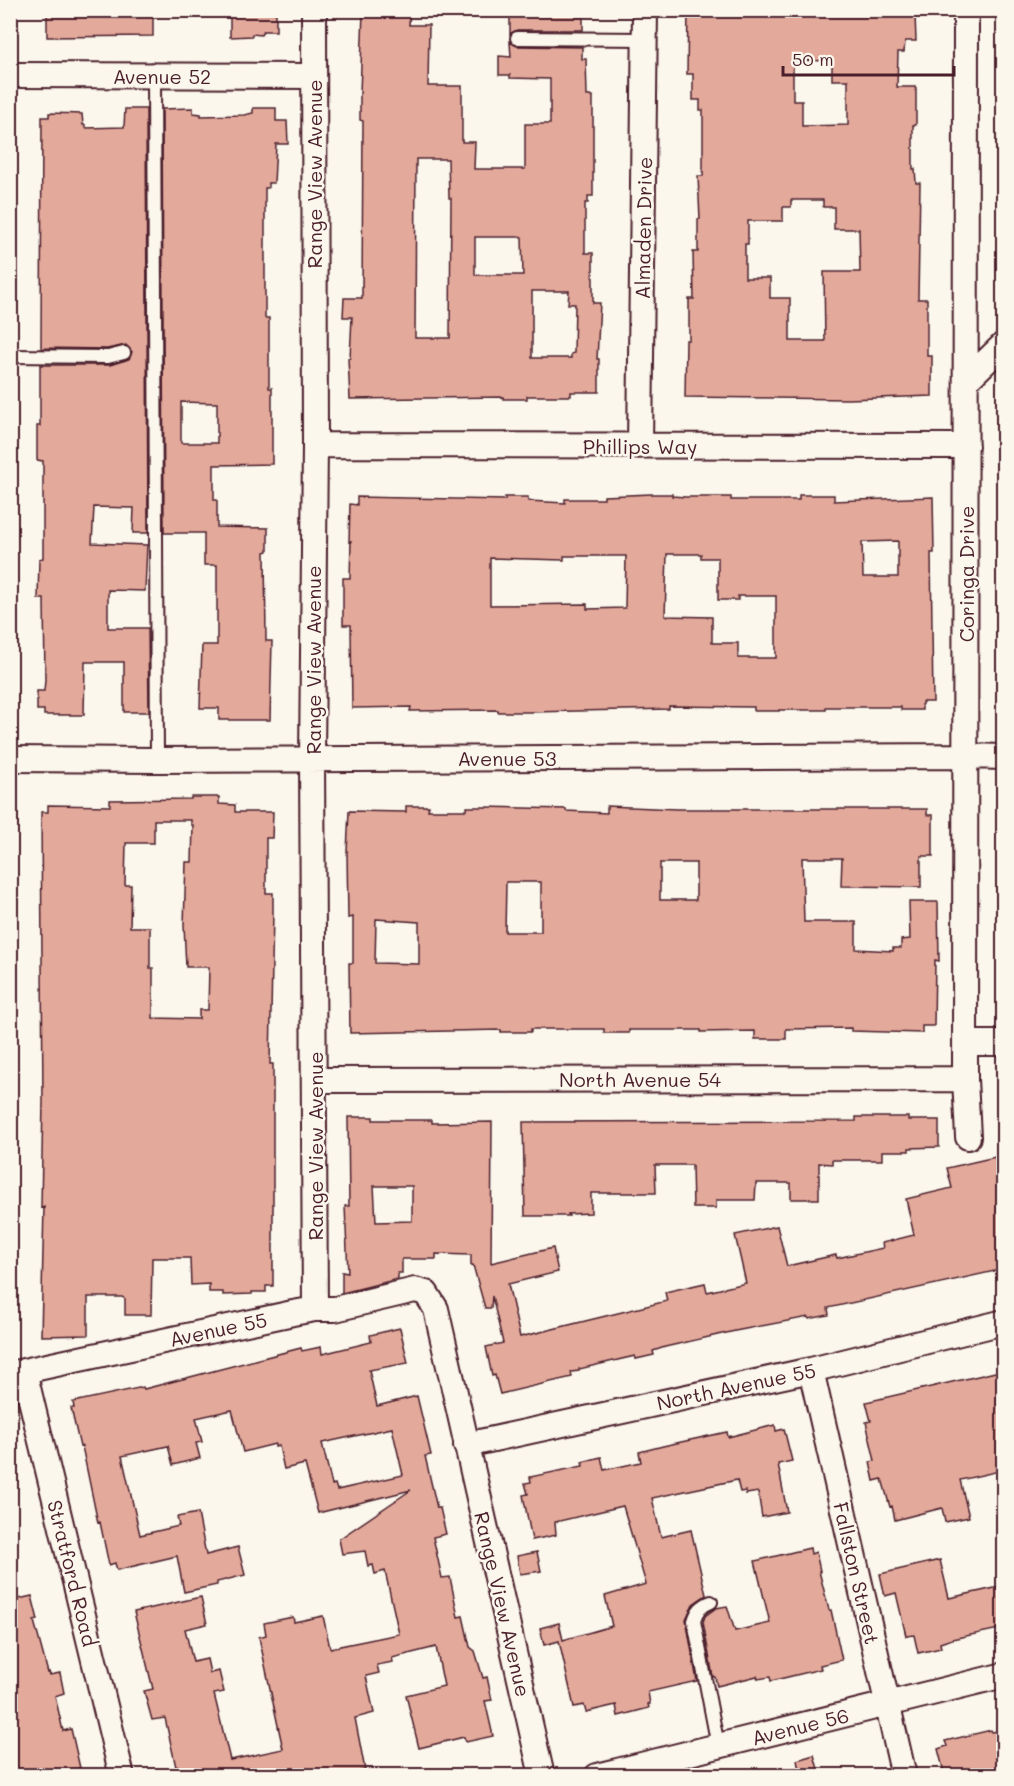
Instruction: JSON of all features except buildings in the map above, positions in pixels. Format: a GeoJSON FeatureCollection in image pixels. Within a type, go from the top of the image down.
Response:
{"type":"FeatureCollection","features":[{"type":"Feature","properties":{"kind":"street","name":"Range View Avenue"},"geometry":{"type":"LineString","coordinates":[[314,10],[315,445],[312,759],[315,1309]]}},
{"type":"Feature","properties":{"kind":"street","name":"Almaden Drive"},"geometry":{"type":"LineString","coordinates":[[640,446],[645,10]]}},
{"type":"Feature","properties":{"kind":"street","name":"Coringa Drive"},"geometry":{"type":"LineString","coordinates":[[966,10],[965,1078],[968,1137]]}},
{"type":"Feature","properties":{"kind":"street","name":"Avenue 52"},"geometry":{"type":"LineString","coordinates":[[10,75],[314,76]]}},
{"type":"Feature","properties":{"kind":"street"},"geometry":{"type":"LineString","coordinates":[[966,381],[1004,344]]}},
{"type":"Feature","properties":{"kind":"street","name":"Phillips Way"},"geometry":{"type":"LineString","coordinates":[[315,445],[966,446]]}},
{"type":"Feature","properties":{"kind":"street","name":"Avenue 53"},"geometry":{"type":"LineString","coordinates":[[10,759],[1004,757]]}},
{"type":"Feature","properties":{"kind":"street"},"geometry":{"type":"LineString","coordinates":[[966,1043],[1004,1043]]}},
{"type":"Feature","properties":{"kind":"street","name":"North Avenue 54"},"geometry":{"type":"LineString","coordinates":[[315,1080],[965,1078]]}},
{"type":"Feature","properties":{"kind":"street","name":"Avenue 55"},"geometry":{"type":"LineString","coordinates":[[17,1373],[315,1309],[335,1309],[414,1290],[426,1293]]}},
{"type":"Feature","properties":{"kind":"street","name":"Range View Avenue"},"geometry":{"type":"LineString","coordinates":[[426,1293],[436,1310],[542,1776]]}},
{"type":"Feature","properties":{"kind":"street","name":"North Avenue 55"},"geometry":{"type":"LineString","coordinates":[[466,1445],[811,1370],[1004,1322]]}},
{"type":"Feature","properties":{"kind":"street","name":"Fallston Street"},"geometry":{"type":"LineString","coordinates":[[811,1370],[904,1776]]}},
{"type":"Feature","properties":{"kind":"street","name":"Stratford Road"},"geometry":{"type":"LineString","coordinates":[[17,1373],[122,1776]]}},
{"type":"Feature","properties":{"kind":"street","name":"Avenue 56"},"geometry":{"type":"LineString","coordinates":[[597,1776],[1004,1675]]}},
{"type":"Feature","properties":{"kind":"lane"},"geometry":{"type":"LineString","coordinates":[[517,38],[645,39]]}},
{"type":"Feature","properties":{"kind":"lane"},"geometry":{"type":"LineString","coordinates":[[154,76],[157,760]]}},
{"type":"Feature","properties":{"kind":"lane"},"geometry":{"type":"LineString","coordinates":[[10,356],[108,357],[124,353]]}},
{"type":"Feature","properties":{"kind":"lane"},"geometry":{"type":"LineString","coordinates":[[711,1602],[702,1605],[694,1621],[718,1746]]}}]}
